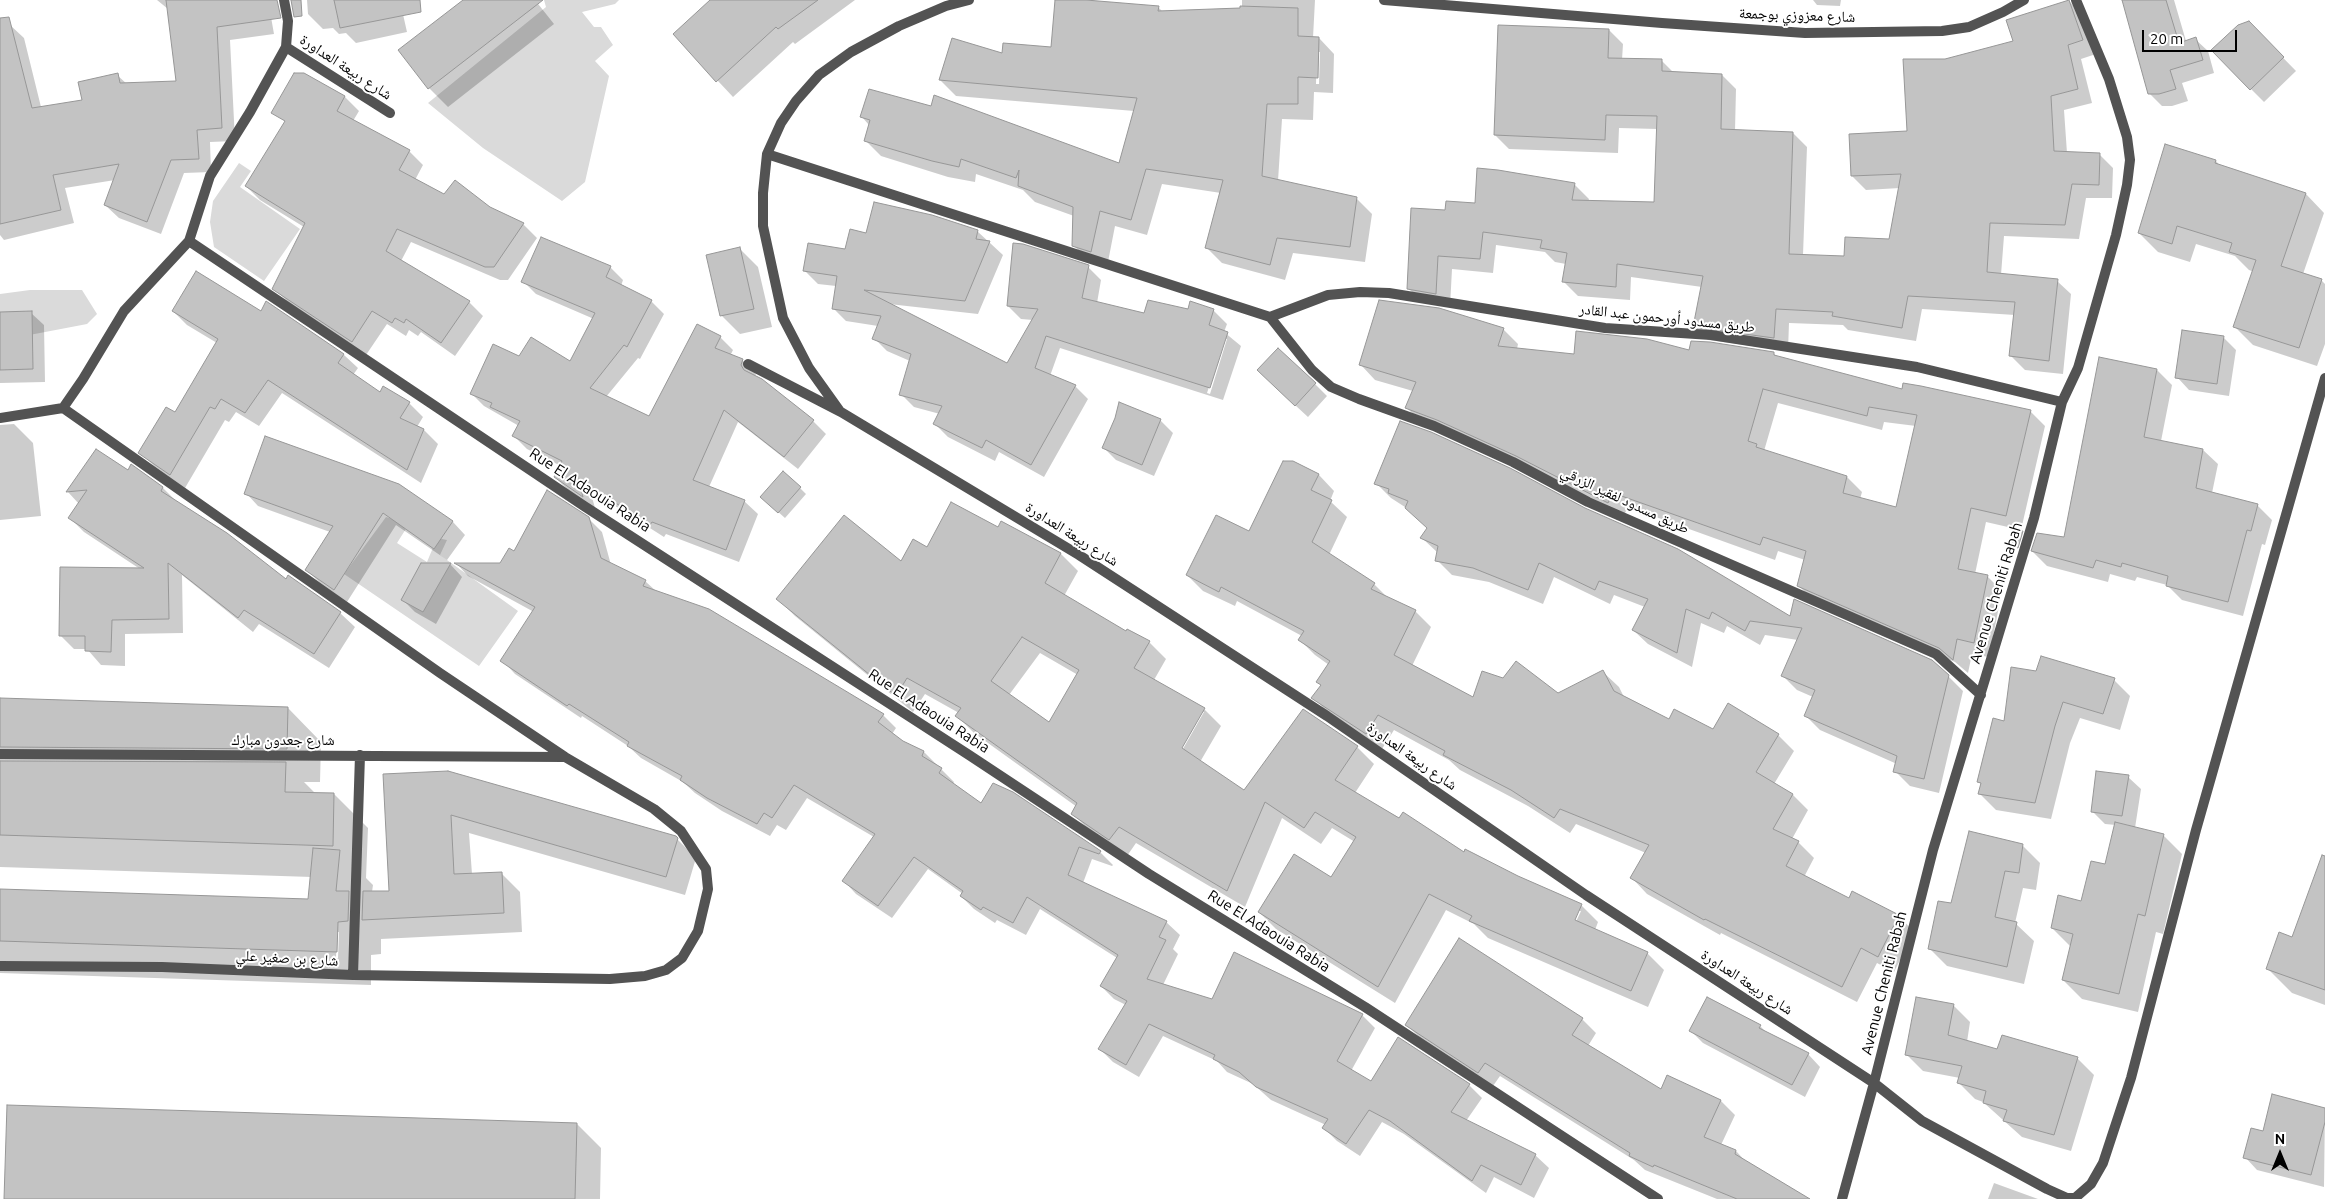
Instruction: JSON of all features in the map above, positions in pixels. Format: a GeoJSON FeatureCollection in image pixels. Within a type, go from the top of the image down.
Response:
{"type":"FeatureCollection","features":[{"type":"Feature","properties":{"kind":"street"},"geometry":{"type":"LineString","coordinates":[[63,408],[124,311],[188,241],[210,176],[250,112],[286,47],[288,21],[284,0]]}},
{"type":"Feature","properties":{"kind":"street"},"geometry":{"type":"LineString","coordinates":[[841,412],[809,368],[783,318],[763,226],[763,193],[767,154],[781,123],[796,101],[819,74],[851,52],[899,26],[946,6],[969,0]]}},
{"type":"Feature","properties":{"kind":"street","name":"شارع معزوزي بوجمعة"},"geometry":{"type":"LineString","coordinates":[[1384,0],[1805,33],[1942,31],[1969,27],[2003,12],[2024,0]]}},
{"type":"Feature","properties":{"kind":"street","name":"Avenue Cheniti Rabah"},"geometry":{"type":"LineString","coordinates":[[1842,1199],[1874,1083],[1933,850],[2034,518],[2062,402],[2078,368],[2116,235],[2127,184],[2130,160],[2127,137],[2109,79],[2076,0]]}},
{"type":"Feature","properties":{"kind":"street","name":"شارع ربيعة العداورة"},"geometry":{"type":"LineString","coordinates":[[286,47],[390,113]]}},
{"type":"Feature","properties":{"kind":"street"},"geometry":{"type":"LineString","coordinates":[[767,154],[1270,316]]}},
{"type":"Feature","properties":{"kind":"street","name":"Rue El Adaouia Rabia"},"geometry":{"type":"LineString","coordinates":[[188,241],[584,506],[970,755],[1149,874],[1365,1007],[1658,1199]]}},
{"type":"Feature","properties":{"kind":"street","name":"طريق مسدود أورحمون عبد القادر"},"geometry":{"type":"LineString","coordinates":[[1270,316],[1328,295],[1360,292],[1390,294],[1605,328],[1711,335],[1917,367],[2062,402]]}},
{"type":"Feature","properties":{"kind":"street","name":"طريق مسدود لفقير الزرقي"},"geometry":{"type":"LineString","coordinates":[[1270,316],[1312,370],[1331,387],[1434,426],[1513,462],[1588,502],[1936,654],[1981,695]]}},
{"type":"Feature","properties":{"kind":"street","name":"شارع ربيعة العداورة"},"geometry":{"type":"LineString","coordinates":[[748,364],[841,412],[1079,555],[1319,710],[1586,895],[1874,1083],[1922,1121],[1993,1161],[2067,1198],[2075,1198],[2091,1184],[2102,1164],[2131,1078],[2196,830],[2320,411]]}},
{"type":"Feature","properties":{"kind":"street"},"geometry":{"type":"LineString","coordinates":[[2320,411],[2325,378]]}},
{"type":"Feature","properties":{"kind":"street"},"geometry":{"type":"LineString","coordinates":[[0,418],[63,408],[440,673],[565,757],[654,809],[681,831],[706,869],[708,889],[698,932],[682,958],[666,970],[645,976],[610,979],[353,976]]}},
{"type":"Feature","properties":{"kind":"street","name":"شارع جعدون مبارك"},"geometry":{"type":"LineString","coordinates":[[0,754],[565,757]]}},
{"type":"Feature","properties":{"kind":"street","name":"شارع بن صغير علي"},"geometry":{"type":"LineString","coordinates":[[0,966],[162,967],[353,976],[360,756]]}},
{"type":"Feature","properties":{"kind":"shaded area"},"geometry":{"type":"Polygon","coordinates":[[[544,0],[619,0],[615,4],[582,12],[594,27],[601,27],[613,45],[595,61],[609,76],[585,182],[562,201],[483,148],[428,103],[546,7],[544,0]]]}},
{"type":"Feature","properties":{"kind":"shaded area"},"geometry":{"type":"Polygon","coordinates":[[[239,163],[251,171],[240,187],[300,229],[264,281],[214,247],[210,222],[213,201],[239,163]]]}},
{"type":"Feature","properties":{"kind":"shaded area"},"geometry":{"type":"Polygon","coordinates":[[[30,290],[82,290],[97,314],[87,324],[19,337],[0,330],[0,294],[30,290]]]}},
{"type":"Feature","properties":{"kind":"shaded area"},"geometry":{"type":"Polygon","coordinates":[[[386,517],[409,524],[397,543],[427,562],[437,538],[447,540],[440,555],[518,611],[479,666],[344,574],[386,517]]]}},
{"type":"Feature","properties":{"kind":"building"},"geometry":{"type":"Polygon","coordinates":[[[166,0],[277,0],[281,18],[217,27],[222,128],[197,130],[199,159],[171,160],[147,222],[104,205],[119,164],[53,175],[61,210],[0,224],[0,18],[9,17],[32,108],[82,100],[78,82],[118,73],[120,83],[176,81],[166,0]]]}},
{"type":"Feature","properties":{"kind":"building"},"geometry":{"type":"Polygon","coordinates":[[[291,0],[301,0],[302,16],[294,17],[291,0]]]}},
{"type":"Feature","properties":{"kind":"building"},"geometry":{"type":"Polygon","coordinates":[[[334,0],[420,0],[421,12],[340,28],[334,0]]]}},
{"type":"Feature","properties":{"kind":"building"},"geometry":{"type":"Polygon","coordinates":[[[463,0],[543,0],[428,89],[398,50],[463,0]]]}},
{"type":"Feature","properties":{"kind":"building"},"geometry":{"type":"Polygon","coordinates":[[[710,0],[818,0],[778,29],[776,27],[716,82],[673,34],[710,0]]]}},
{"type":"Feature","properties":{"kind":"building"},"geometry":{"type":"Polygon","coordinates":[[[1055,0],[1086,0],[1159,6],[1158,11],[1240,8],[1240,6],[1298,8],[1298,36],[1319,37],[1318,78],[1298,77],[1298,104],[1267,104],[1262,176],[1357,197],[1350,247],[1277,238],[1270,265],[1205,248],[1223,180],[1146,169],[1131,220],[1100,211],[1091,252],[1072,246],[1073,207],[1018,186],[1019,170],[1016,178],[961,159],[959,167],[864,141],[870,120],[860,117],[869,89],[931,106],[934,95],[1119,163],[1137,98],[939,80],[952,38],[1002,53],[1003,43],[1051,47],[1055,0]]]}},
{"type":"Feature","properties":{"kind":"building"},"geometry":{"type":"Polygon","coordinates":[[[2069,0],[2083,40],[2068,45],[2078,89],[2051,96],[2054,151],[2100,153],[2099,185],[2072,184],[2065,225],[1990,223],[1987,272],[2058,279],[2049,361],[2009,356],[2015,302],[1908,296],[1902,328],[1832,316],[1833,312],[1776,309],[1774,338],[1693,327],[1703,276],[1617,264],[1616,287],[1562,282],[1567,253],[1540,248],[1542,240],[1483,232],[1480,259],[1438,256],[1436,294],[1407,289],[1411,208],[1445,210],[1446,201],[1475,203],[1477,168],[1575,183],[1572,200],[1654,202],[1657,116],[1606,115],[1605,140],[1494,135],[1498,25],[1609,29],[1608,58],[1662,59],[1662,71],[1722,74],[1721,129],[1793,132],[1789,254],[1844,256],[1845,237],[1889,239],[1901,174],[1851,176],[1849,134],[1907,131],[1903,59],[1945,59],[2013,41],[2006,20],[2069,0]]]}},
{"type":"Feature","properties":{"kind":"building"},"geometry":{"type":"Polygon","coordinates":[[[2122,0],[2166,0],[2179,43],[2196,37],[2203,60],[2170,70],[2176,89],[2159,94],[2148,94],[2122,0]]]}},
{"type":"Feature","properties":{"kind":"building"},"geometry":{"type":"Polygon","coordinates":[[[2249,21],[2284,57],[2250,90],[2211,50],[2238,25],[2249,21]]]}},
{"type":"Feature","properties":{"kind":"building"},"geometry":{"type":"Polygon","coordinates":[[[294,73],[304,73],[345,96],[337,111],[410,150],[399,170],[444,194],[455,180],[490,207],[524,223],[494,267],[485,267],[397,229],[386,251],[470,301],[441,343],[406,319],[404,323],[395,318],[392,323],[372,311],[352,342],[272,289],[305,223],[245,186],[285,121],[271,113],[294,73]]]}},
{"type":"Feature","properties":{"kind":"building"},"geometry":{"type":"Polygon","coordinates":[[[2165,144],[2216,160],[2215,163],[2306,193],[2281,266],[2322,279],[2299,348],[2233,327],[2256,260],[2229,252],[2232,243],[2177,226],[2172,244],[2138,233],[2165,144]]]}},
{"type":"Feature","properties":{"kind":"building"},"geometry":{"type":"Polygon","coordinates":[[[874,202],[932,215],[978,230],[976,239],[990,241],[965,301],[864,290],[1007,363],[1038,309],[1007,306],[1013,243],[1023,244],[1089,265],[1082,298],[1144,313],[1148,300],[1188,309],[1190,301],[1214,309],[1209,325],[1228,332],[1210,388],[1046,336],[1035,368],[1076,385],[1031,465],[986,440],[982,448],[933,424],[942,406],[899,395],[911,354],[872,339],[881,316],[832,309],[837,276],[803,271],[808,243],[845,249],[850,229],[866,233],[874,202]]]}},
{"type":"Feature","properties":{"kind":"building"},"geometry":{"type":"Polygon","coordinates":[[[541,237],[611,266],[606,277],[652,300],[627,347],[624,345],[590,388],[649,416],[697,324],[721,336],[715,348],[743,359],[741,365],[744,370],[762,379],[814,420],[784,457],[724,410],[693,480],[745,500],[726,550],[652,522],[650,525],[578,479],[583,497],[554,477],[562,461],[512,436],[520,421],[490,407],[492,403],[470,394],[493,344],[519,356],[531,337],[570,361],[595,313],[521,282],[541,237]]]}},
{"type":"Feature","properties":{"kind":"building"},"geometry":{"type":"Polygon","coordinates":[[[740,247],[754,309],[720,316],[706,255],[740,247]]]}},
{"type":"Feature","properties":{"kind":"building"},"geometry":{"type":"Polygon","coordinates":[[[196,271],[261,311],[266,301],[344,354],[338,363],[380,392],[383,386],[410,402],[400,418],[424,429],[407,470],[268,380],[245,413],[221,399],[215,409],[210,407],[170,475],[138,453],[166,407],[175,412],[218,339],[172,311],[196,271]]]}},
{"type":"Feature","properties":{"kind":"building"},"geometry":{"type":"Polygon","coordinates":[[[1379,300],[1439,308],[1504,328],[1498,346],[1574,354],[1576,331],[1647,339],[1689,350],[1691,341],[1710,342],[1774,352],[1774,355],[1902,389],[1903,383],[2031,410],[2006,516],[1971,508],[1958,569],[1988,575],[1974,643],[1957,639],[1953,660],[1939,648],[1797,586],[1806,551],[1763,537],[1760,545],[1613,493],[1608,503],[1516,456],[1437,420],[1405,408],[1416,382],[1359,365],[1379,300]],[[1763,389],[1748,441],[1757,444],[1756,447],[1847,476],[1843,493],[1896,507],[1917,415],[1869,407],[1867,416],[1763,389]]]}},
{"type":"Feature","properties":{"kind":"building"},"geometry":{"type":"Polygon","coordinates":[[[32,311],[33,369],[0,370],[0,312],[32,311]]]}},
{"type":"Feature","properties":{"kind":"building"},"geometry":{"type":"Polygon","coordinates":[[[2182,330],[2224,336],[2217,384],[2175,378],[2182,330]]]}},
{"type":"Feature","properties":{"kind":"building"},"geometry":{"type":"Polygon","coordinates":[[[1278,348],[1316,383],[1295,406],[1257,370],[1278,348]]]}},
{"type":"Feature","properties":{"kind":"building"},"geometry":{"type":"Polygon","coordinates":[[[2099,357],[2157,369],[2144,437],[2203,449],[2196,488],[2258,504],[2251,531],[2247,530],[2228,602],[2166,586],[2168,576],[2122,563],[2121,567],[2096,560],[2093,568],[2031,551],[2037,533],[2064,537],[2099,357]]]}},
{"type":"Feature","properties":{"kind":"building"},"geometry":{"type":"Polygon","coordinates":[[[1119,402],[1161,419],[1142,465],[1102,448],[1115,418],[1119,402]]]}},
{"type":"Feature","properties":{"kind":"building"},"geometry":{"type":"Polygon","coordinates":[[[1400,421],[1431,432],[1510,468],[1585,508],[1678,549],[1790,616],[1794,599],[1932,660],[1949,675],[1924,779],[1893,772],[1897,756],[1804,716],[1815,690],[1781,676],[1802,628],[1750,621],[1745,631],[1712,612],[1709,619],[1686,609],[1677,653],[1632,630],[1648,599],[1599,581],[1595,590],[1539,563],[1528,590],[1473,568],[1435,561],[1438,546],[1420,538],[1427,528],[1405,508],[1408,501],[1388,493],[1389,489],[1374,484],[1400,421]]]}},
{"type":"Feature","properties":{"kind":"building"},"geometry":{"type":"Polygon","coordinates":[[[265,436],[399,484],[453,521],[434,549],[383,513],[334,590],[305,570],[333,526],[244,494],[265,436]]]}},
{"type":"Feature","properties":{"kind":"building"},"geometry":{"type":"Polygon","coordinates":[[[96,449],[128,470],[131,464],[163,487],[161,491],[227,533],[286,579],[288,575],[341,612],[314,654],[244,610],[238,618],[168,563],[169,619],[112,620],[111,652],[85,651],[85,636],[59,636],[60,567],[144,568],[68,518],[87,490],[66,492],[96,449]]]}},
{"type":"Feature","properties":{"kind":"building"},"geometry":{"type":"Polygon","coordinates":[[[1283,461],[1293,461],[1319,474],[1311,490],[1332,500],[1312,542],[1375,583],[1371,589],[1416,610],[1394,655],[1473,697],[1482,671],[1503,678],[1516,661],[1558,693],[1603,670],[1614,691],[1669,719],[1674,709],[1713,729],[1728,703],[1779,734],[1756,772],[1793,794],[1773,829],[1799,841],[1786,866],[1849,898],[1852,891],[1899,915],[1878,957],[1861,948],[1842,987],[1704,920],[1630,878],[1649,845],[1560,809],[1554,818],[1511,790],[1443,755],[1445,751],[1378,715],[1366,734],[1311,698],[1321,685],[1316,682],[1330,661],[1298,640],[1304,631],[1221,587],[1219,592],[1186,575],[1216,515],[1249,531],[1283,461]]]}},
{"type":"Feature","properties":{"kind":"building"},"geometry":{"type":"Polygon","coordinates":[[[783,471],[801,487],[778,513],[760,497],[783,471]]]}},
{"type":"Feature","properties":{"kind":"building"},"geometry":{"type":"Polygon","coordinates":[[[547,490],[589,517],[601,558],[646,580],[643,586],[709,609],[884,714],[878,722],[903,741],[924,751],[922,756],[942,768],[939,773],[981,803],[993,783],[1013,792],[1101,851],[1099,854],[1079,847],[1068,875],[1167,921],[1159,937],[1166,940],[1147,979],[1212,999],[1234,952],[1363,1014],[1337,1061],[1371,1081],[1398,1037],[1470,1084],[1451,1112],[1536,1154],[1521,1185],[1481,1165],[1472,1181],[1390,1121],[1369,1110],[1346,1144],[1322,1128],[1328,1119],[1256,1087],[1239,1072],[1213,1059],[1215,1055],[1149,1024],[1126,1065],[1098,1049],[1127,1001],[1100,986],[1118,955],[1027,897],[1013,923],[983,907],[981,910],[960,896],[963,891],[914,857],[878,906],[842,881],[875,834],[794,785],[772,818],[764,813],[757,824],[707,798],[680,780],[682,776],[627,746],[629,742],[569,704],[567,706],[500,661],[535,607],[454,563],[500,563],[509,548],[514,551],[547,490]]]}},
{"type":"Feature","properties":{"kind":"building"},"geometry":{"type":"Polygon","coordinates":[[[951,502],[998,527],[1001,521],[1061,553],[1045,583],[1126,631],[1127,629],[1150,641],[1134,668],[1205,708],[1182,748],[1244,790],[1303,709],[1358,746],[1335,780],[1399,818],[1403,812],[1464,852],[1465,849],[1518,876],[1582,904],[1575,920],[1648,952],[1631,991],[1469,921],[1472,916],[1429,894],[1378,987],[1258,912],[1294,854],[1331,877],[1356,837],[1315,812],[1304,828],[1265,802],[1227,891],[1119,827],[1109,840],[1071,814],[1077,803],[955,716],[961,708],[907,678],[896,696],[776,599],[844,515],[901,561],[913,539],[927,547],[951,502]],[[1022,637],[991,681],[1049,722],[1079,670],[1022,637]]]}},
{"type":"Feature","properties":{"kind":"building"},"geometry":{"type":"Polygon","coordinates":[[[2015,530],[2023,531],[2018,548],[2012,546],[2015,530]]]}},
{"type":"Feature","properties":{"kind":"building"},"geometry":{"type":"Polygon","coordinates":[[[421,563],[451,563],[423,612],[401,600],[421,563]]]}},
{"type":"Feature","properties":{"kind":"building"},"geometry":{"type":"Polygon","coordinates":[[[2041,656],[2115,678],[2103,714],[2063,702],[2035,803],[1978,794],[1981,783],[1977,782],[1993,718],[2004,721],[2011,667],[2036,671],[2041,656]]]}},
{"type":"Feature","properties":{"kind":"building"},"geometry":{"type":"Polygon","coordinates":[[[0,698],[288,707],[287,749],[0,747],[0,698]]]}},
{"type":"Feature","properties":{"kind":"building"},"geometry":{"type":"Polygon","coordinates":[[[0,761],[286,762],[285,792],[334,793],[333,846],[0,835],[0,761]]]}},
{"type":"Feature","properties":{"kind":"building"},"geometry":{"type":"Polygon","coordinates":[[[448,771],[676,836],[678,838],[666,877],[451,815],[454,874],[502,872],[504,913],[362,920],[363,891],[389,891],[383,774],[448,771]]]}},
{"type":"Feature","properties":{"kind":"building"},"geometry":{"type":"Polygon","coordinates":[[[2096,771],[2129,775],[2122,816],[2091,812],[2096,771]]]}},
{"type":"Feature","properties":{"kind":"building"},"geometry":{"type":"Polygon","coordinates":[[[2115,822],[2164,834],[2145,916],[2138,914],[2119,994],[2062,980],[2073,934],[2051,928],[2058,895],[2081,901],[2091,861],[2105,864],[2115,822]]]}},
{"type":"Feature","properties":{"kind":"building"},"geometry":{"type":"Polygon","coordinates":[[[1969,831],[2023,844],[2019,873],[2005,871],[1995,917],[2017,922],[2007,967],[1928,949],[1938,901],[1951,903],[1969,831]]]}},
{"type":"Feature","properties":{"kind":"building"},"geometry":{"type":"Polygon","coordinates":[[[313,848],[340,850],[336,891],[349,891],[348,921],[338,922],[337,952],[0,941],[0,889],[308,899],[313,848]]]}},
{"type":"Feature","properties":{"kind":"building"},"geometry":{"type":"Polygon","coordinates":[[[2322,855],[2325,856],[2325,990],[2266,969],[2279,932],[2292,937],[2322,855]]]}},
{"type":"Feature","properties":{"kind":"building"},"geometry":{"type":"Polygon","coordinates":[[[1459,938],[1583,1018],[1572,1035],[1661,1089],[1667,1075],[1721,1100],[1704,1137],[1736,1150],[1735,1154],[1810,1199],[1737,1199],[1654,1165],[1653,1167],[1629,1156],[1630,1153],[1485,1063],[1478,1073],[1405,1025],[1459,938]]]}},
{"type":"Feature","properties":{"kind":"building"},"geometry":{"type":"Polygon","coordinates":[[[1707,997],[1761,1025],[1759,1028],[1809,1053],[1792,1085],[1689,1031],[1707,997]]]}},
{"type":"Feature","properties":{"kind":"building"},"geometry":{"type":"Polygon","coordinates":[[[1916,997],[1954,1004],[1948,1035],[1997,1049],[2002,1035],[2078,1057],[2054,1135],[2003,1121],[2007,1110],[1983,1103],[1986,1091],[1957,1083],[1962,1066],[1905,1055],[1916,997]]]}},
{"type":"Feature","properties":{"kind":"building"},"geometry":{"type":"Polygon","coordinates":[[[2272,1094],[2325,1108],[2325,1122],[2311,1175],[2243,1158],[2251,1128],[2263,1131],[2272,1094]]]}},
{"type":"Feature","properties":{"kind":"building"},"geometry":{"type":"Polygon","coordinates":[[[7,1105],[577,1123],[575,1199],[4,1199],[7,1105]]]}}]}
